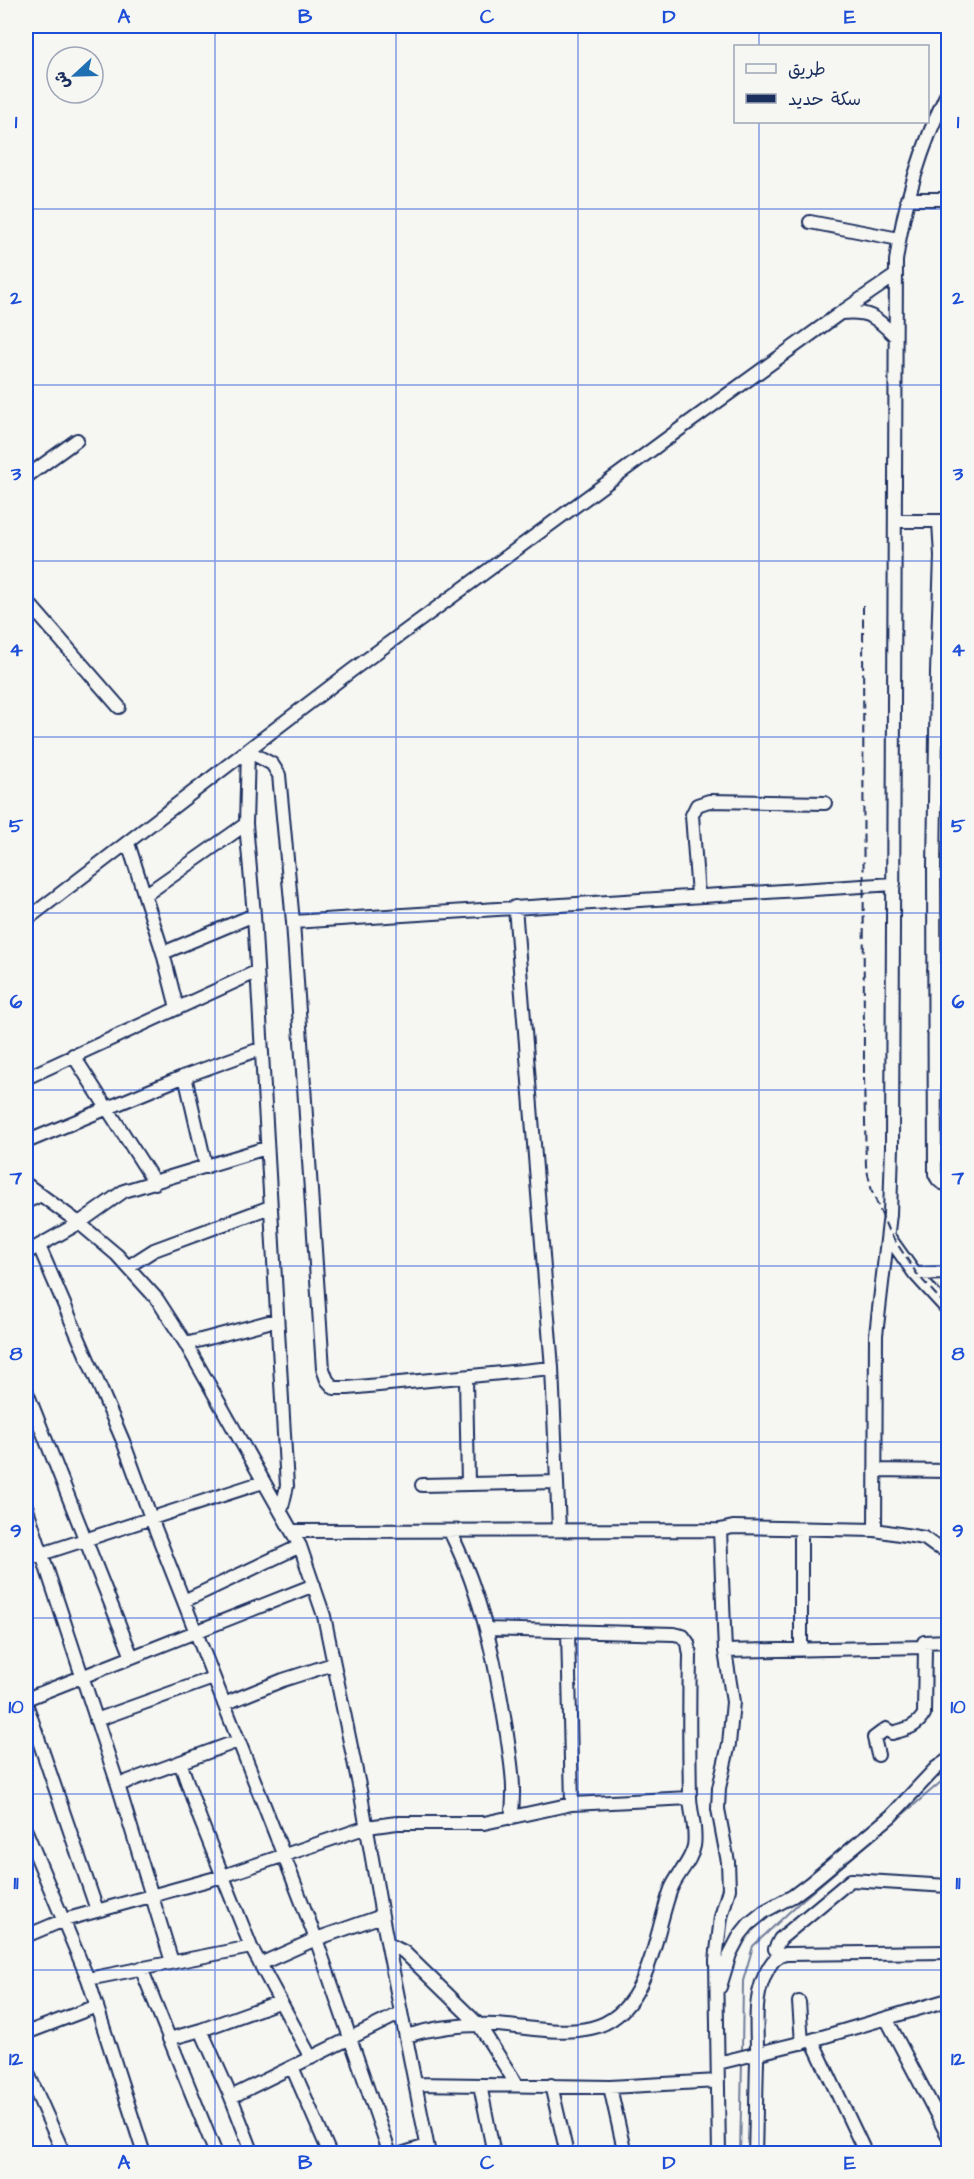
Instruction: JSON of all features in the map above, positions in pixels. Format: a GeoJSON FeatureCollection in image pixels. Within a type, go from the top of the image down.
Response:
{"type":"FeatureCollection","features":[{"type":"Feature","properties":{"kind":"street"},"geometry":{"type":"LineString","coordinates":[[875,1530],[876,1335],[888,1236],[892,1147],[896,275],[899,239],[907,199],[948,91]]}},
{"type":"Feature","properties":{"kind":"street"},"geometry":{"type":"LineString","coordinates":[[907,199],[948,199]]}},
{"type":"Feature","properties":{"kind":"street"},"geometry":{"type":"LineString","coordinates":[[810,222],[899,239]]}},
{"type":"Feature","properties":{"kind":"street"},"geometry":{"type":"LineString","coordinates":[[26,920],[351,671],[532,537],[896,275]]}},
{"type":"Feature","properties":{"kind":"street"},"geometry":{"type":"LineString","coordinates":[[839,314],[853,312],[869,314],[895,336]]}},
{"type":"Feature","properties":{"kind":"street"},"geometry":{"type":"LineString","coordinates":[[26,477],[77,440]]}},
{"type":"Feature","properties":{"kind":"street"},"geometry":{"type":"LineString","coordinates":[[895,521],[944,521],[936,695],[934,1032],[935,1174],[937,1180],[942,1184],[948,1184]]}},
{"type":"Feature","properties":{"kind":"street"},"geometry":{"type":"LineString","coordinates":[[26,600],[119,707]]}},
{"type":"Feature","properties":{"kind":"street"},"geometry":{"type":"LineString","coordinates":[[248,751],[246,824],[254,915],[287,1486],[281,1511]]}},
{"type":"Feature","properties":{"kind":"street"},"geometry":{"type":"LineString","coordinates":[[248,751],[272,764],[279,775],[293,922],[324,1375],[330,1385],[340,1389],[552,1368]]}},
{"type":"Feature","properties":{"kind":"street"},"geometry":{"type":"LineString","coordinates":[[698,895],[692,815],[697,805],[709,801],[825,803]]}},
{"type":"Feature","properties":{"kind":"street"},"geometry":{"type":"LineString","coordinates":[[145,895],[246,824]]}},
{"type":"Feature","properties":{"kind":"street"},"geometry":{"type":"LineString","coordinates":[[128,843],[163,953],[177,1008]]}},
{"type":"Feature","properties":{"kind":"street"},"geometry":{"type":"LineString","coordinates":[[293,922],[894,884]]}},
{"type":"Feature","properties":{"kind":"street"},"geometry":{"type":"LineString","coordinates":[[515,907],[552,1368],[559,1529]]}},
{"type":"Feature","properties":{"kind":"street"},"geometry":{"type":"LineString","coordinates":[[163,953],[254,915]]}},
{"type":"Feature","properties":{"kind":"street"},"geometry":{"type":"LineString","coordinates":[[934,970],[948,970]]}},
{"type":"Feature","properties":{"kind":"street"},"geometry":{"type":"LineString","coordinates":[[26,1078],[256,972]]}},
{"type":"Feature","properties":{"kind":"street"},"geometry":{"type":"LineString","coordinates":[[934,1032],[948,1032]]}},
{"type":"Feature","properties":{"kind":"street"},"geometry":{"type":"LineString","coordinates":[[26,1142],[107,1107],[260,1048]]}},
{"type":"Feature","properties":{"kind":"street"},"geometry":{"type":"LineString","coordinates":[[73,1055],[155,1183]]}},
{"type":"Feature","properties":{"kind":"street"},"geometry":{"type":"LineString","coordinates":[[185,1076],[206,1167]]}},
{"type":"Feature","properties":{"kind":"street"},"geometry":{"type":"LineString","coordinates":[[935,1122],[948,1122]]}},
{"type":"Feature","properties":{"kind":"street"},"geometry":{"type":"LineString","coordinates":[[26,1252],[80,1223],[124,1191],[266,1148]]}},
{"type":"Feature","properties":{"kind":"street"},"geometry":{"type":"LineString","coordinates":[[26,1184],[80,1223],[129,1266],[157,1299],[186,1344],[300,1546],[324,1616],[367,1827],[428,2150],[401,2154]]}},
{"type":"Feature","properties":{"kind":"street"},"geometry":{"type":"LineString","coordinates":[[26,1202],[41,1195]]}},
{"type":"Feature","properties":{"kind":"street"},"geometry":{"type":"LineString","coordinates":[[129,1266],[153,1250],[270,1207]]}},
{"type":"Feature","properties":{"kind":"street"},"geometry":{"type":"LineString","coordinates":[[888,1236],[915,1274],[948,1310]]}},
{"type":"Feature","properties":{"kind":"street"},"geometry":{"type":"LineString","coordinates":[[39,1246],[123,1440],[151,1518],[284,1856],[316,1939],[390,2154]]}},
{"type":"Feature","properties":{"kind":"street"},"geometry":{"type":"LineString","coordinates":[[915,1274],[948,1273]]}},
{"type":"Feature","properties":{"kind":"street"},"geometry":{"type":"LineString","coordinates":[[186,1344],[276,1320]]}},
{"type":"Feature","properties":{"kind":"street"},"geometry":{"type":"LineString","coordinates":[[466,1378],[468,1484]]}},
{"type":"Feature","properties":{"kind":"street"},"geometry":{"type":"LineString","coordinates":[[26,1390],[132,1657]]}},
{"type":"Feature","properties":{"kind":"street"},"geometry":{"type":"LineString","coordinates":[[875,1470],[948,1471]]}},
{"type":"Feature","properties":{"kind":"street"},"geometry":{"type":"LineString","coordinates":[[26,1559],[263,1482]]}},
{"type":"Feature","properties":{"kind":"street"},"geometry":{"type":"LineString","coordinates":[[422,1485],[557,1482]]}},
{"type":"Feature","properties":{"kind":"street"},"geometry":{"type":"LineString","coordinates":[[26,1506],[118,1785],[172,1962]]}},
{"type":"Feature","properties":{"kind":"street"},"geometry":{"type":"LineString","coordinates":[[292,1531],[720,1530],[733,1527],[875,1530],[924,1538],[948,1551],[948,1543]]}},
{"type":"Feature","properties":{"kind":"street"},"geometry":{"type":"LineString","coordinates":[[801,1529],[801,1650]]}},
{"type":"Feature","properties":{"kind":"street"},"geometry":{"type":"LineString","coordinates":[[450,1530],[473,1586],[486,1629],[497,1679],[513,1780],[514,1804],[511,1818]]}},
{"type":"Feature","properties":{"kind":"street"},"geometry":{"type":"LineString","coordinates":[[719,2154],[718,2081],[723,2062],[716,1960],[721,1917],[729,1889],[728,1862],[718,1809],[729,1744],[733,1702],[725,1651],[720,1530]]}},
{"type":"Feature","properties":{"kind":"street"},"geometry":{"type":"LineString","coordinates":[[184,1600],[300,1546]]}},
{"type":"Feature","properties":{"kind":"street"},"geometry":{"type":"LineString","coordinates":[[98,1910],[26,1701],[314,1585]]}},
{"type":"Feature","properties":{"kind":"street"},"geometry":{"type":"LineString","coordinates":[[406,2036],[441,2027],[479,2025],[564,2032],[594,2028],[608,2022],[623,2010],[634,1995],[648,1967],[671,1888],[692,1855],[695,1834],[690,1798],[690,1655],[688,1643],[683,1636],[486,1629]]}},
{"type":"Feature","properties":{"kind":"street"},"geometry":{"type":"LineString","coordinates":[[568,1631],[572,1804]]}},
{"type":"Feature","properties":{"kind":"street"},"geometry":{"type":"LineString","coordinates":[[878,1755],[874,1738],[886,1729],[892,1733],[919,1723],[924,1714],[924,1642],[948,1641]]}},
{"type":"Feature","properties":{"kind":"street"},"geometry":{"type":"LineString","coordinates":[[725,1651],[925,1647]]}},
{"type":"Feature","properties":{"kind":"street"},"geometry":{"type":"LineString","coordinates":[[224,1704],[283,1680],[333,1664]]}},
{"type":"Feature","properties":{"kind":"street"},"geometry":{"type":"LineString","coordinates":[[96,1720],[213,1678]]}},
{"type":"Feature","properties":{"kind":"street"},"geometry":{"type":"LineString","coordinates":[[118,1785],[238,1741]]}},
{"type":"Feature","properties":{"kind":"street"},"geometry":{"type":"LineString","coordinates":[[718,1996],[730,1954],[749,1924],[765,1911],[794,1896],[809,1884],[891,1816],[936,1768],[948,1760]]}},
{"type":"Feature","properties":{"kind":"street"},"geometry":{"type":"LineString","coordinates":[[180,1762],[251,1947],[311,2058]]}},
{"type":"Feature","properties":{"kind":"street"},"geometry":{"type":"LineString","coordinates":[[26,1936],[64,1920],[223,1876],[367,1827],[397,1823],[484,1823],[572,1804],[690,1798]]}},
{"type":"Feature","properties":{"kind":"street"},"geometry":{"type":"LineString","coordinates":[[26,1831],[88,1979],[144,2154]]}},
{"type":"Feature","properties":{"kind":"street"},"geometry":{"type":"LineString","coordinates":[[775,1948],[780,1940],[851,1880],[948,1886]]}},
{"type":"Feature","properties":{"kind":"street"},"geometry":{"type":"LineString","coordinates":[[260,1964],[316,1939],[382,1916]]}},
{"type":"Feature","properties":{"kind":"street"},"geometry":{"type":"LineString","coordinates":[[388,1944],[404,1952],[479,2025],[518,2085]]}},
{"type":"Feature","properties":{"kind":"street"},"geometry":{"type":"LineString","coordinates":[[88,1979],[251,1947]]}},
{"type":"Feature","properties":{"kind":"street"},"geometry":{"type":"LineString","coordinates":[[755,2154],[755,2016],[762,1979],[773,1960],[780,1955],[948,1952]]}},
{"type":"Feature","properties":{"kind":"street"},"geometry":{"type":"LineString","coordinates":[[141,1968],[216,2154]]}},
{"type":"Feature","properties":{"kind":"street"},"geometry":{"type":"LineString","coordinates":[[723,2062],[807,2042],[948,2000]]}},
{"type":"Feature","properties":{"kind":"street"},"geometry":{"type":"LineString","coordinates":[[169,2039],[279,2002]]}},
{"type":"Feature","properties":{"kind":"street"},"geometry":{"type":"LineString","coordinates":[[799,2002],[807,2042],[866,2154]]}},
{"type":"Feature","properties":{"kind":"street"},"geometry":{"type":"LineString","coordinates":[[26,2033],[97,2006]]}},
{"type":"Feature","properties":{"kind":"street"},"geometry":{"type":"LineString","coordinates":[[231,2097],[402,2013]]}},
{"type":"Feature","properties":{"kind":"street"},"geometry":{"type":"LineString","coordinates":[[886,2018],[948,2136]]}},
{"type":"Feature","properties":{"kind":"street"},"geometry":{"type":"LineString","coordinates":[[201,2030],[253,2154]]}},
{"type":"Feature","properties":{"kind":"street"},"geometry":{"type":"LineString","coordinates":[[292,2067],[330,2154]]}},
{"type":"Feature","properties":{"kind":"street"},"geometry":{"type":"LineString","coordinates":[[26,2069],[28,2083],[64,2154]]}},
{"type":"Feature","properties":{"kind":"street"},"geometry":{"type":"LineString","coordinates":[[415,2084],[610,2087],[718,2081]]}},
{"type":"Feature","properties":{"kind":"street"},"geometry":{"type":"LineString","coordinates":[[480,2085],[494,2154]]}},
{"type":"Feature","properties":{"kind":"street"},"geometry":{"type":"LineString","coordinates":[[551,2085],[567,2154]]}},
{"type":"Feature","properties":{"kind":"street"},"geometry":{"type":"LineString","coordinates":[[610,2087],[625,2154]]}},
{"type":"Feature","properties":{"kind":"waterway"},"geometry":{"type":"LineString","coordinates":[[742,2052],[743,1981],[753,1946],[800,1902],[948,1776]]}},
{"type":"Feature","properties":{"kind":"waterway"},"geometry":{"type":"LineString","coordinates":[[740,2154],[742,2061]]}},
{"type":"Feature","properties":{"kind":"railway"},"geometry":{"type":"LineString","coordinates":[[863,605],[866,1166],[872,1191],[888,1230],[917,1274],[948,1308]]}}]}
